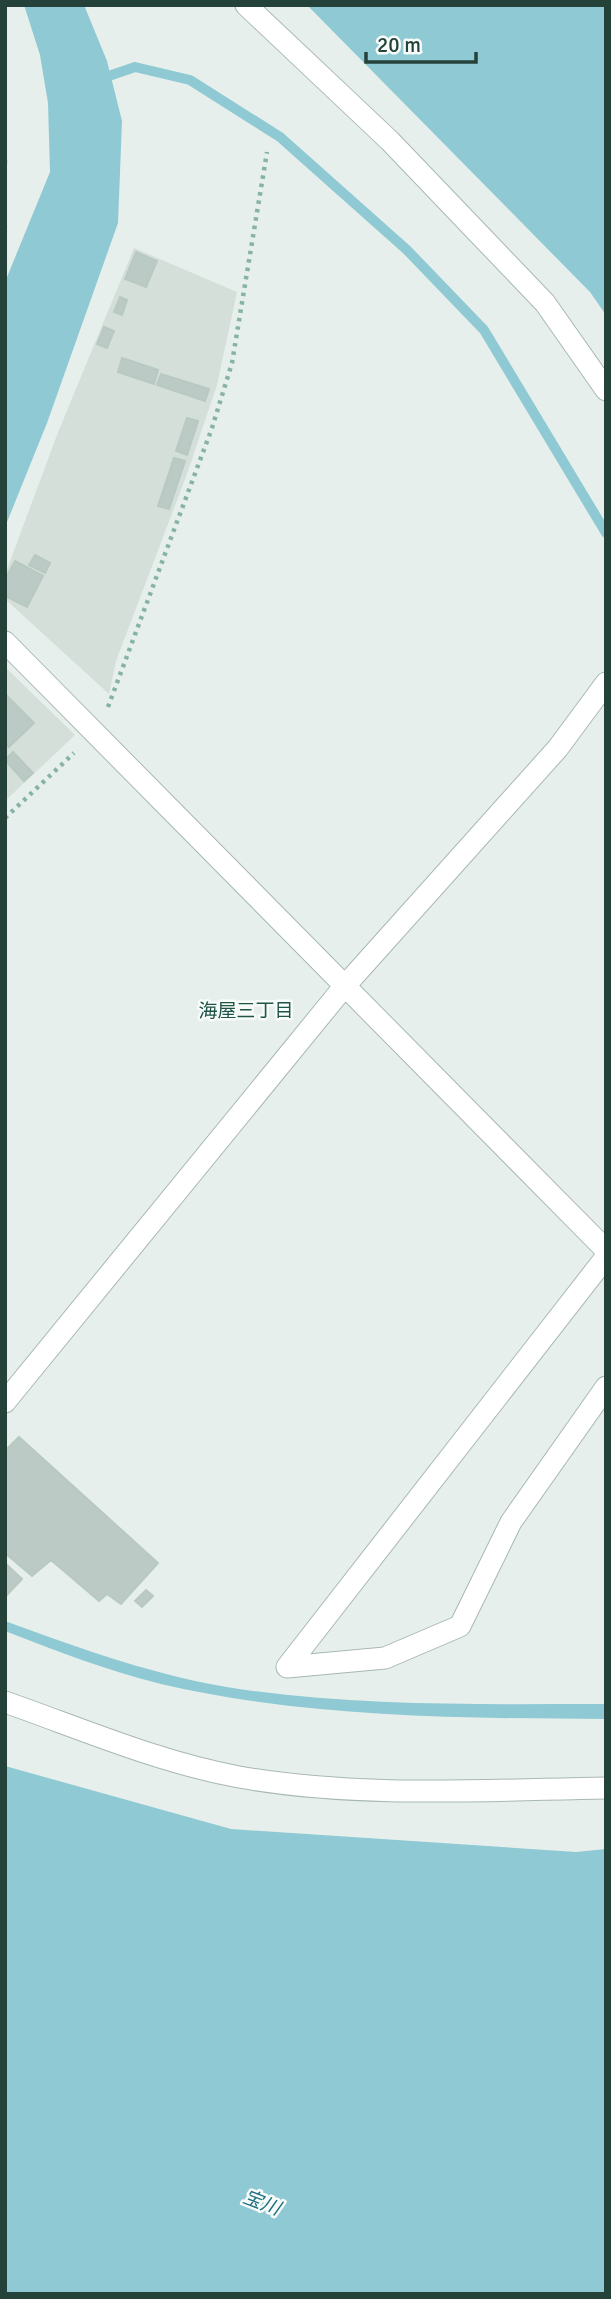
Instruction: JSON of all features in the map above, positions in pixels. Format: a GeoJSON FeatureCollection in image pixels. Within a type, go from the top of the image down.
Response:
{"type":"FeatureCollection","features":[{"type":"Feature","properties":{"kind":"street"},"geometry":{"type":"LineString","coordinates":[[246,5],[390,141],[545,303],[606,390]]}},
{"type":"Feature","properties":{"kind":"street"},"geometry":{"type":"LineString","coordinates":[[5,642],[343,988],[606,1250]]}},
{"type":"Feature","properties":{"kind":"street"},"geometry":{"type":"LineString","coordinates":[[5,1402],[343,988],[558,748],[606,683]]}},
{"type":"Feature","properties":{"kind":"street"},"geometry":{"type":"LineString","coordinates":[[606,1257],[287,1667],[385,1658],[460,1626],[511,1521],[606,1387]]}},
{"type":"Feature","properties":{"kind":"street"},"geometry":{"type":"LineString","coordinates":[[5,1702],[175,1762],[240,1777],[400,1791],[606,1788]]}},
{"type":"Feature","properties":{"kind":"path"},"geometry":{"type":"LineString","coordinates":[[5,818],[96,733],[122,676],[232,363],[267,152]]}},
{"type":"Feature","properties":{"kind":"path"},"geometry":{"type":"LineString","coordinates":[[5,160],[5,169]]}},
{"type":"Feature","properties":{"kind":"shaded area"},"geometry":{"type":"Polygon","coordinates":[[[134,248],[237,292],[217,385],[187,474],[116,661],[109,694],[5,599],[5,575],[57,435],[134,248]]]}},
{"type":"Feature","properties":{"kind":"shaded area"},"geometry":{"type":"Polygon","coordinates":[[[5,667],[75,735],[5,801],[5,667]]]}},
{"type":"Feature","properties":{"kind":"water"},"geometry":{"type":"Polygon","coordinates":[[[24,5],[84,5],[107,61],[122,121],[118,223],[47,423],[5,527],[5,282],[50,172],[48,103],[40,55],[24,5]]]}},
{"type":"Feature","properties":{"kind":"water"},"geometry":{"type":"Polygon","coordinates":[[[307,5],[606,5],[606,315],[590,292],[307,5]]]}},
{"type":"Feature","properties":{"kind":"water"},"geometry":{"type":"Polygon","coordinates":[[[5,1621],[150,1670],[239,1689],[376,1702],[606,1704],[606,1719],[382,1714],[271,1704],[141,1679],[5,1631],[5,1621]]]}},
{"type":"Feature","properties":{"kind":"water","name":"宝川"},"geometry":{"type":"Polygon","coordinates":[[[5,1766],[231,1829],[576,1852],[606,1849],[606,2294],[5,2294],[5,1766]]]}},
{"type":"Feature","properties":{"kind":"building"},"geometry":{"type":"Polygon","coordinates":[[[136,252],[157,261],[146,287],[125,279],[136,252]]]}},
{"type":"Feature","properties":{"kind":"building"},"geometry":{"type":"Polygon","coordinates":[[[120,297],[127,300],[122,315],[114,312],[120,297]]]}},
{"type":"Feature","properties":{"kind":"building"},"geometry":{"type":"Polygon","coordinates":[[[104,327],[114,331],[107,348],[97,344],[104,327]]]}},
{"type":"Feature","properties":{"kind":"building"},"geometry":{"type":"Polygon","coordinates":[[[122,358],[158,370],[154,384],[118,372],[122,358]]]}},
{"type":"Feature","properties":{"kind":"building"},"geometry":{"type":"Polygon","coordinates":[[[161,374],[209,389],[205,401],[157,385],[161,374]]]}},
{"type":"Feature","properties":{"kind":"building"},"geometry":{"type":"Polygon","coordinates":[[[187,418],[198,421],[187,455],[176,451],[187,418]]]}},
{"type":"Feature","properties":{"kind":"building"},"geometry":{"type":"Polygon","coordinates":[[[174,458],[185,461],[169,509],[158,506],[174,458]]]}},
{"type":"Feature","properties":{"kind":"building"},"geometry":{"type":"Polygon","coordinates":[[[35,555],[50,563],[45,573],[29,565],[35,555]]]}},
{"type":"Feature","properties":{"kind":"building"},"geometry":{"type":"Polygon","coordinates":[[[15,561],[43,576],[27,607],[5,596],[5,580],[15,561]]]}},
{"type":"Feature","properties":{"kind":"building"},"geometry":{"type":"Polygon","coordinates":[[[5,694],[34,723],[9,747],[5,744],[5,694]]]}},
{"type":"Feature","properties":{"kind":"building"},"geometry":{"type":"Polygon","coordinates":[[[13,752],[33,773],[24,781],[5,760],[13,752]]]}},
{"type":"Feature","properties":{"kind":"building"},"geometry":{"type":"Polygon","coordinates":[[[19,1437],[158,1563],[121,1604],[107,1594],[99,1601],[51,1560],[32,1576],[5,1553],[5,1451],[19,1437]]]}},
{"type":"Feature","properties":{"kind":"building"},"geometry":{"type":"Polygon","coordinates":[[[5,1563],[22,1579],[5,1597],[5,1563]]]}},
{"type":"Feature","properties":{"kind":"building"},"geometry":{"type":"Polygon","coordinates":[[[146,1590],[153,1596],[142,1607],[135,1601],[146,1590]]]}},
{"type":"Feature","properties":{"kind":"waterway"},"geometry":{"type":"LineString","coordinates":[[97,80],[135,67],[190,80],[280,137],[407,250],[484,330],[606,533]]}},
{"type":"Feature","properties":{"kind":"district","name":"海屋三丁目"},"geometry":{"type":"Point","coordinates":[246,1010]}}]}
